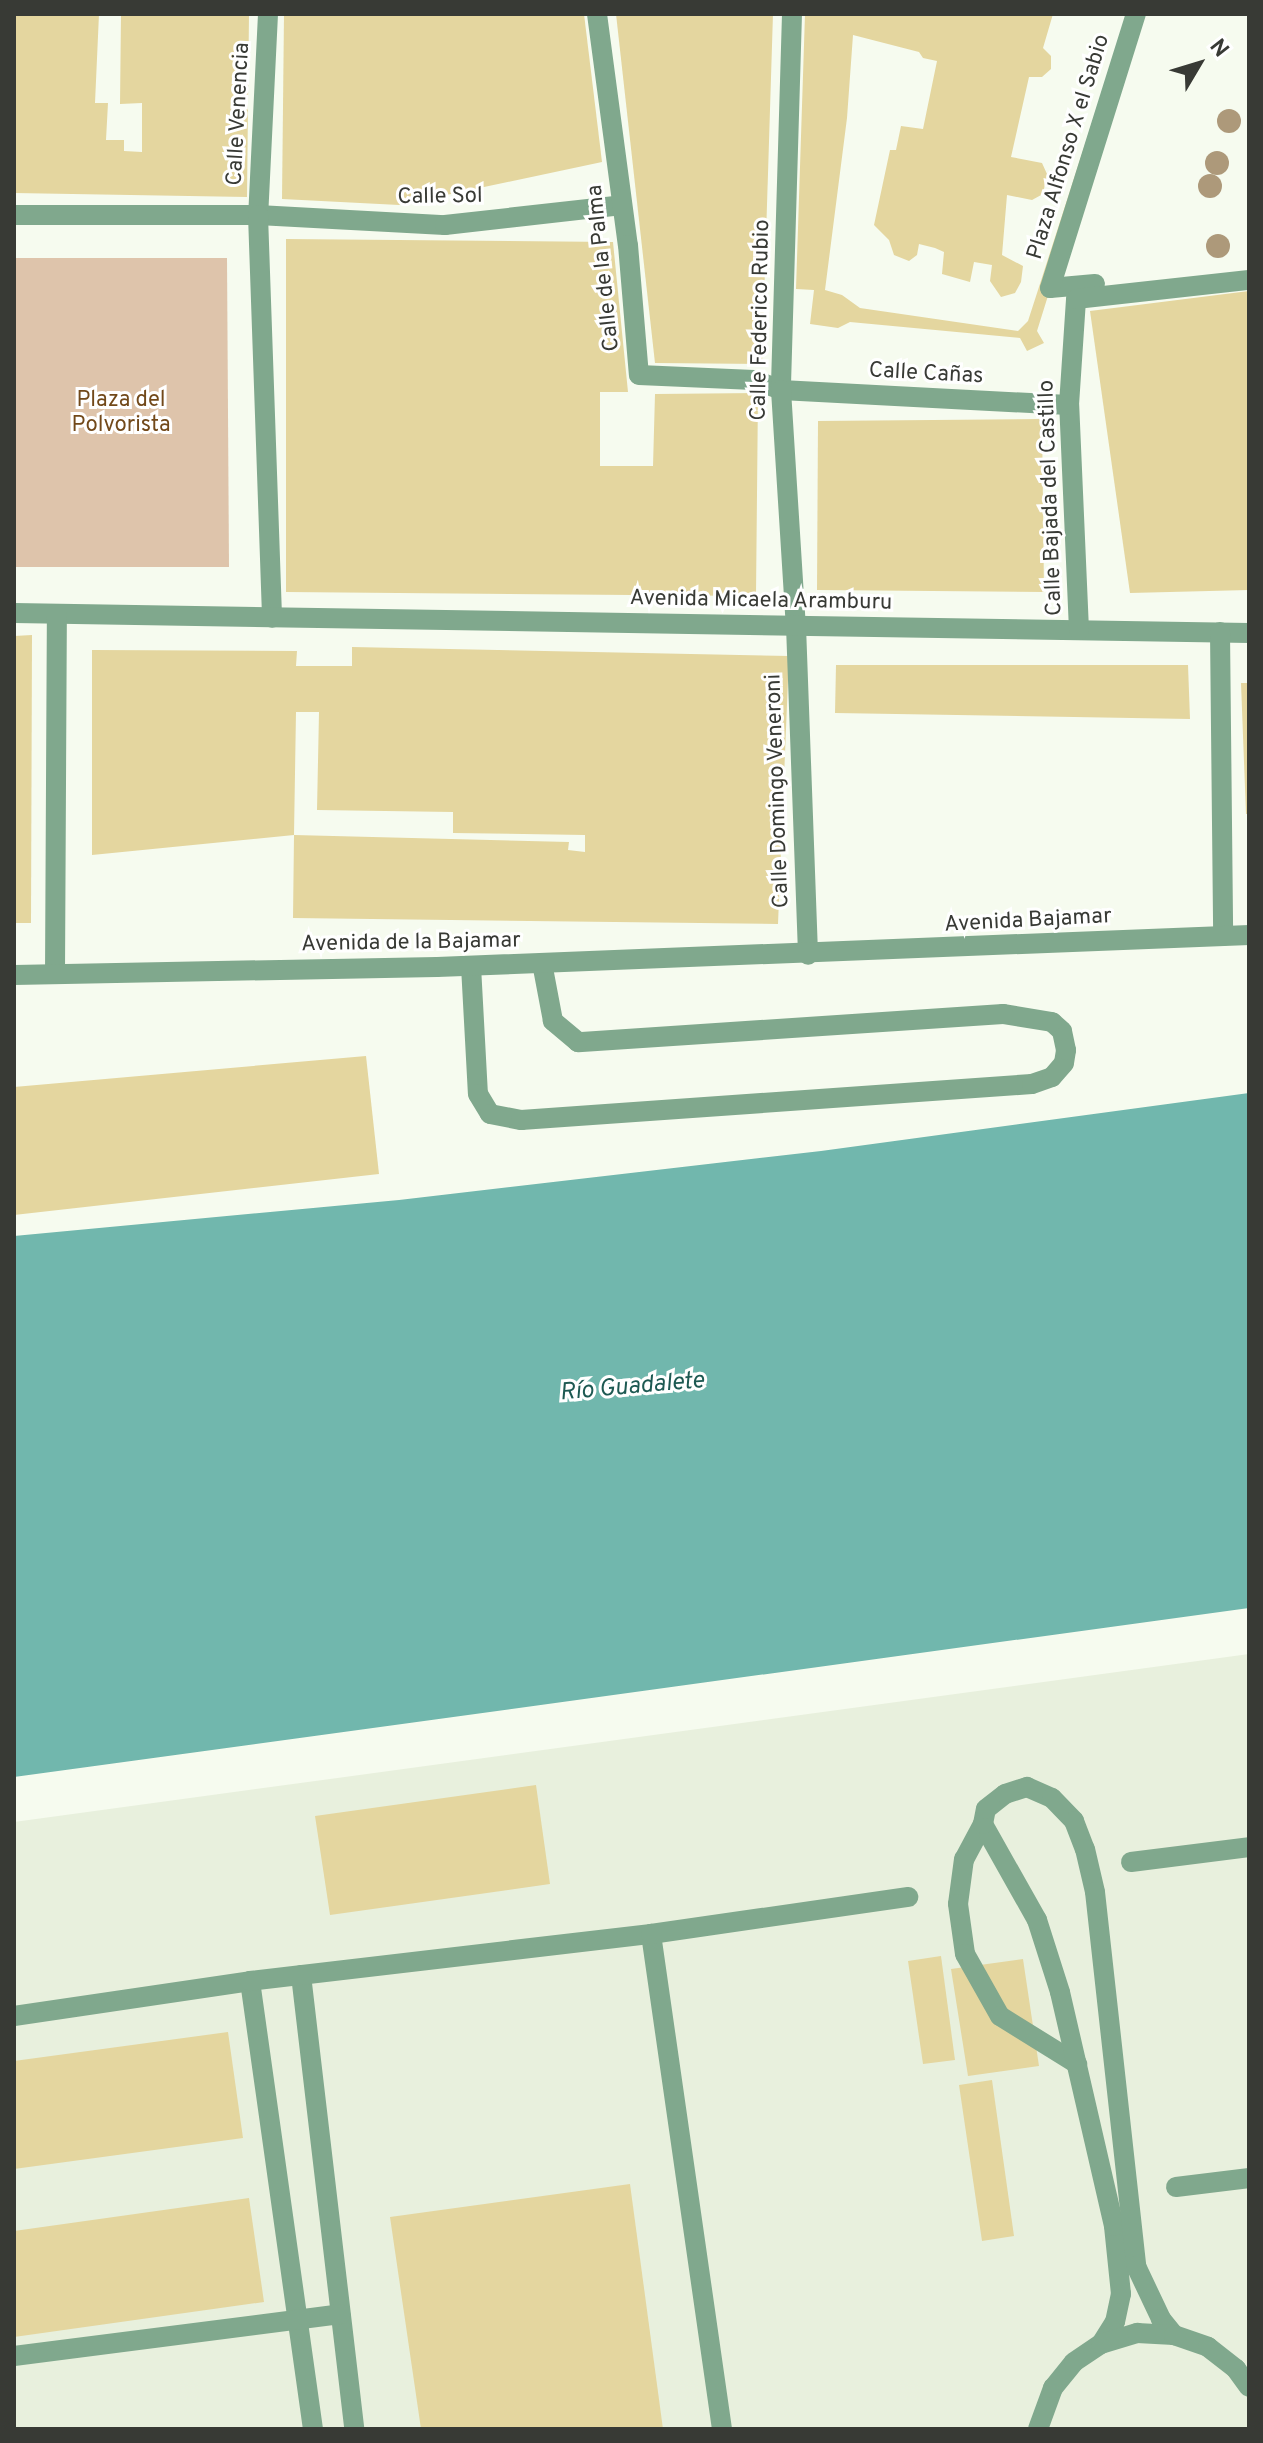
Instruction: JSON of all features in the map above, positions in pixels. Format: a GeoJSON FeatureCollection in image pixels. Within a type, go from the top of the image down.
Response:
{"type":"FeatureCollection","features":[{"type":"Feature","properties":{"kind":"street","name":"Calle Venencia"},"geometry":{"type":"LineString","coordinates":[[268,14],[258,215],[272,618]]}},
{"type":"Feature","properties":{"kind":"street","name":"Calle de la Palma"},"geometry":{"type":"LineString","coordinates":[[597,14],[622,205],[639,375],[754,380],[781,390]]}},
{"type":"Feature","properties":{"kind":"street","name":"Calle Federico Rubio"},"geometry":{"type":"LineString","coordinates":[[792,14],[781,390],[796,626]]}},
{"type":"Feature","properties":{"kind":"street","name":"Plaza Alfonso X el Sabio"},"geometry":{"type":"LineString","coordinates":[[1136,14],[1050,288],[1249,271]]}},
{"type":"Feature","properties":{"kind":"street","name":"Calle Sol"},"geometry":{"type":"LineString","coordinates":[[14,215],[258,215],[445,225],[622,205]]}},
{"type":"Feature","properties":{"kind":"street","name":"Calle Bajada del Castillo"},"geometry":{"type":"LineString","coordinates":[[1079,630],[1069,405],[1076,299],[1249,280]]}},
{"type":"Feature","properties":{"kind":"street","name":"Calle Cañas"},"geometry":{"type":"LineString","coordinates":[[781,390],[1069,405]]}},
{"type":"Feature","properties":{"kind":"street"},"geometry":{"type":"LineString","coordinates":[[14,613],[272,618]]}},
{"type":"Feature","properties":{"kind":"street"},"geometry":{"type":"LineString","coordinates":[[55,974],[57,614]]}},
{"type":"Feature","properties":{"kind":"street","name":"Avenida Micaela Aramburu"},"geometry":{"type":"LineString","coordinates":[[272,618],[1249,633]]}},
{"type":"Feature","properties":{"kind":"street","name":"Calle Domingo Veneroni"},"geometry":{"type":"LineString","coordinates":[[796,626],[808,955]]}},
{"type":"Feature","properties":{"kind":"street"},"geometry":{"type":"LineString","coordinates":[[1220,632],[1223,936]]}},
{"type":"Feature","properties":{"kind":"street","name":"Avenida Bajamar"},"geometry":{"type":"LineString","coordinates":[[808,955],[1249,935]]}},
{"type":"Feature","properties":{"kind":"street","name":"Avenida de la Bajamar"},"geometry":{"type":"LineString","coordinates":[[14,975],[471,966],[808,955]]}},
{"type":"Feature","properties":{"kind":"street"},"geometry":{"type":"LineString","coordinates":[[471,966],[478,1094],[490,1114],[521,1120],[1032,1084],[1052,1077],[1064,1063],[1066,1050],[1062,1031],[1052,1022],[1003,1014],[578,1042],[553,1021],[542,963]]}},
{"type":"Feature","properties":{"kind":"street"},"geometry":{"type":"LineString","coordinates":[[1077,2064],[1000,2016],[965,1954],[958,1904],[964,1859],[983,1824],[986,1809],[1005,1794],[1027,1787],[1052,1798],[1074,1821],[1085,1849],[1095,1892],[1136,2266],[1161,2319],[1174,2335]]}},
{"type":"Feature","properties":{"kind":"street"},"geometry":{"type":"LineString","coordinates":[[983,1824],[1037,1920],[1077,2064],[1114,2226],[1121,2294],[1115,2322],[1101,2344]]}},
{"type":"Feature","properties":{"kind":"street"},"geometry":{"type":"LineString","coordinates":[[1131,1862],[1249,1847]]}},
{"type":"Feature","properties":{"kind":"street"},"geometry":{"type":"LineString","coordinates":[[14,2016],[250,1981],[651,1934],[908,1897]]}},
{"type":"Feature","properties":{"kind":"street"},"geometry":{"type":"LineString","coordinates":[[651,1934],[722,2429]]}},
{"type":"Feature","properties":{"kind":"street"},"geometry":{"type":"LineString","coordinates":[[301,1975],[346,2367],[357,2429]]}},
{"type":"Feature","properties":{"kind":"street"},"geometry":{"type":"LineString","coordinates":[[250,1981],[313,2429]]}},
{"type":"Feature","properties":{"kind":"street"},"geometry":{"type":"LineString","coordinates":[[1176,2187],[1249,2178]]}},
{"type":"Feature","properties":{"kind":"street"},"geometry":{"type":"LineString","coordinates":[[14,2356],[340,2314]]}},
{"type":"Feature","properties":{"kind":"street"},"geometry":{"type":"LineString","coordinates":[[1036,2425],[1053,2388],[1074,2362],[1101,2344],[1137,2333],[1174,2335],[1208,2347],[1236,2369],[1249,2387]]}},
{"type":"Feature","properties":{"kind":"shaded area"},"geometry":{"type":"Polygon","coordinates":[[[1249,1654],[1249,2429],[14,2429],[14,1822],[1249,1654]]]}},
{"type":"Feature","properties":{"kind":"green space","name":"Plaza del Polvorista"},"geometry":{"type":"Polygon","coordinates":[[[14,258],[227,258],[229,567],[14,567],[14,258]]]}},
{"type":"Feature","properties":{"kind":"water","name":"Río Guadalete"},"geometry":{"type":"Polygon","coordinates":[[[1249,1093],[1249,1608],[14,1777],[14,1236],[399,1200],[821,1151],[1249,1093]]]}},
{"type":"Feature","properties":{"kind":"building"},"geometry":{"type":"Polygon","coordinates":[[[14,14],[99,14],[95,103],[108,103],[106,140],[124,140],[124,151],[142,152],[142,103],[120,104],[121,14],[249,14],[247,197],[14,193],[14,14]]]}},
{"type":"Feature","properties":{"kind":"building"},"geometry":{"type":"Polygon","coordinates":[[[284,14],[584,14],[602,162],[399,205],[282,199],[284,14]]]}},
{"type":"Feature","properties":{"kind":"building"},"geometry":{"type":"Polygon","coordinates":[[[616,14],[773,14],[762,364],[655,363],[616,14]]]}},
{"type":"Feature","properties":{"kind":"building"},"geometry":{"type":"Polygon","coordinates":[[[805,14],[1053,14],[1043,48],[1051,56],[1051,69],[1042,77],[1029,77],[1011,157],[1042,163],[1047,174],[1043,194],[1032,200],[1007,195],[1002,255],[1023,266],[1021,282],[1015,293],[1001,297],[990,281],[992,265],[974,262],[970,282],[942,274],[944,252],[919,244],[917,255],[909,261],[894,255],[889,240],[874,225],[890,150],[896,150],[901,126],[923,129],[937,61],[923,58],[919,52],[853,35],[847,118],[825,290],[842,295],[860,308],[1018,331],[1028,321],[1127,14],[1136,14],[1037,331],[1044,343],[1027,351],[1020,338],[850,322],[838,328],[810,324],[814,290],[796,289],[805,14]]]}},
{"type":"Feature","properties":{"kind":"building"},"geometry":{"type":"Polygon","coordinates":[[[286,239],[613,242],[628,392],[600,392],[600,466],[653,466],[655,394],[758,393],[756,596],[286,592],[286,239]]]}},
{"type":"Feature","properties":{"kind":"building"},"geometry":{"type":"Polygon","coordinates":[[[1249,291],[1249,590],[1130,593],[1090,311],[1249,291]]]}},
{"type":"Feature","properties":{"kind":"building"},"geometry":{"type":"Polygon","coordinates":[[[1042,419],[1044,592],[817,590],[818,421],[1042,419]]]}},
{"type":"Feature","properties":{"kind":"building"},"geometry":{"type":"Polygon","coordinates":[[[32,635],[31,923],[14,923],[14,636],[32,635]]]}},
{"type":"Feature","properties":{"kind":"building"},"geometry":{"type":"Polygon","coordinates":[[[352,647],[789,656],[778,924],[293,918],[294,835],[92,855],[92,650],[297,651],[296,666],[352,666],[352,647]],[[296,712],[294,835],[569,842],[568,850],[585,852],[585,835],[453,833],[453,812],[317,810],[319,712],[296,712]]]}},
{"type":"Feature","properties":{"kind":"building"},"geometry":{"type":"Polygon","coordinates":[[[836,665],[1188,665],[1190,719],[835,713],[836,665]]]}},
{"type":"Feature","properties":{"kind":"building"},"geometry":{"type":"Polygon","coordinates":[[[1241,683],[1249,683],[1249,814],[1246,814],[1241,683]]]}},
{"type":"Feature","properties":{"kind":"building"},"geometry":{"type":"Polygon","coordinates":[[[366,1056],[379,1174],[14,1215],[14,1087],[366,1056]]]}},
{"type":"Feature","properties":{"kind":"building"},"geometry":{"type":"Polygon","coordinates":[[[536,1785],[550,1884],[330,1915],[315,1816],[536,1785]]]}},
{"type":"Feature","properties":{"kind":"building"},"geometry":{"type":"Polygon","coordinates":[[[941,1956],[955,2060],[923,2064],[908,1961],[941,1956]]]}},
{"type":"Feature","properties":{"kind":"building"},"geometry":{"type":"Polygon","coordinates":[[[1023,1959],[1039,2066],[968,2076],[951,1969],[1023,1959]]]}},
{"type":"Feature","properties":{"kind":"building"},"geometry":{"type":"Polygon","coordinates":[[[228,2032],[243,2138],[14,2169],[14,2061],[228,2032]]]}},
{"type":"Feature","properties":{"kind":"building"},"geometry":{"type":"Polygon","coordinates":[[[992,2080],[1014,2236],[982,2241],[959,2085],[992,2080]]]}},
{"type":"Feature","properties":{"kind":"building"},"geometry":{"type":"Polygon","coordinates":[[[630,2184],[663,2429],[421,2429],[390,2217],[630,2184]]]}},
{"type":"Feature","properties":{"kind":"building"},"geometry":{"type":"Polygon","coordinates":[[[249,2198],[264,2302],[14,2337],[14,2231],[249,2198]]]}}]}
